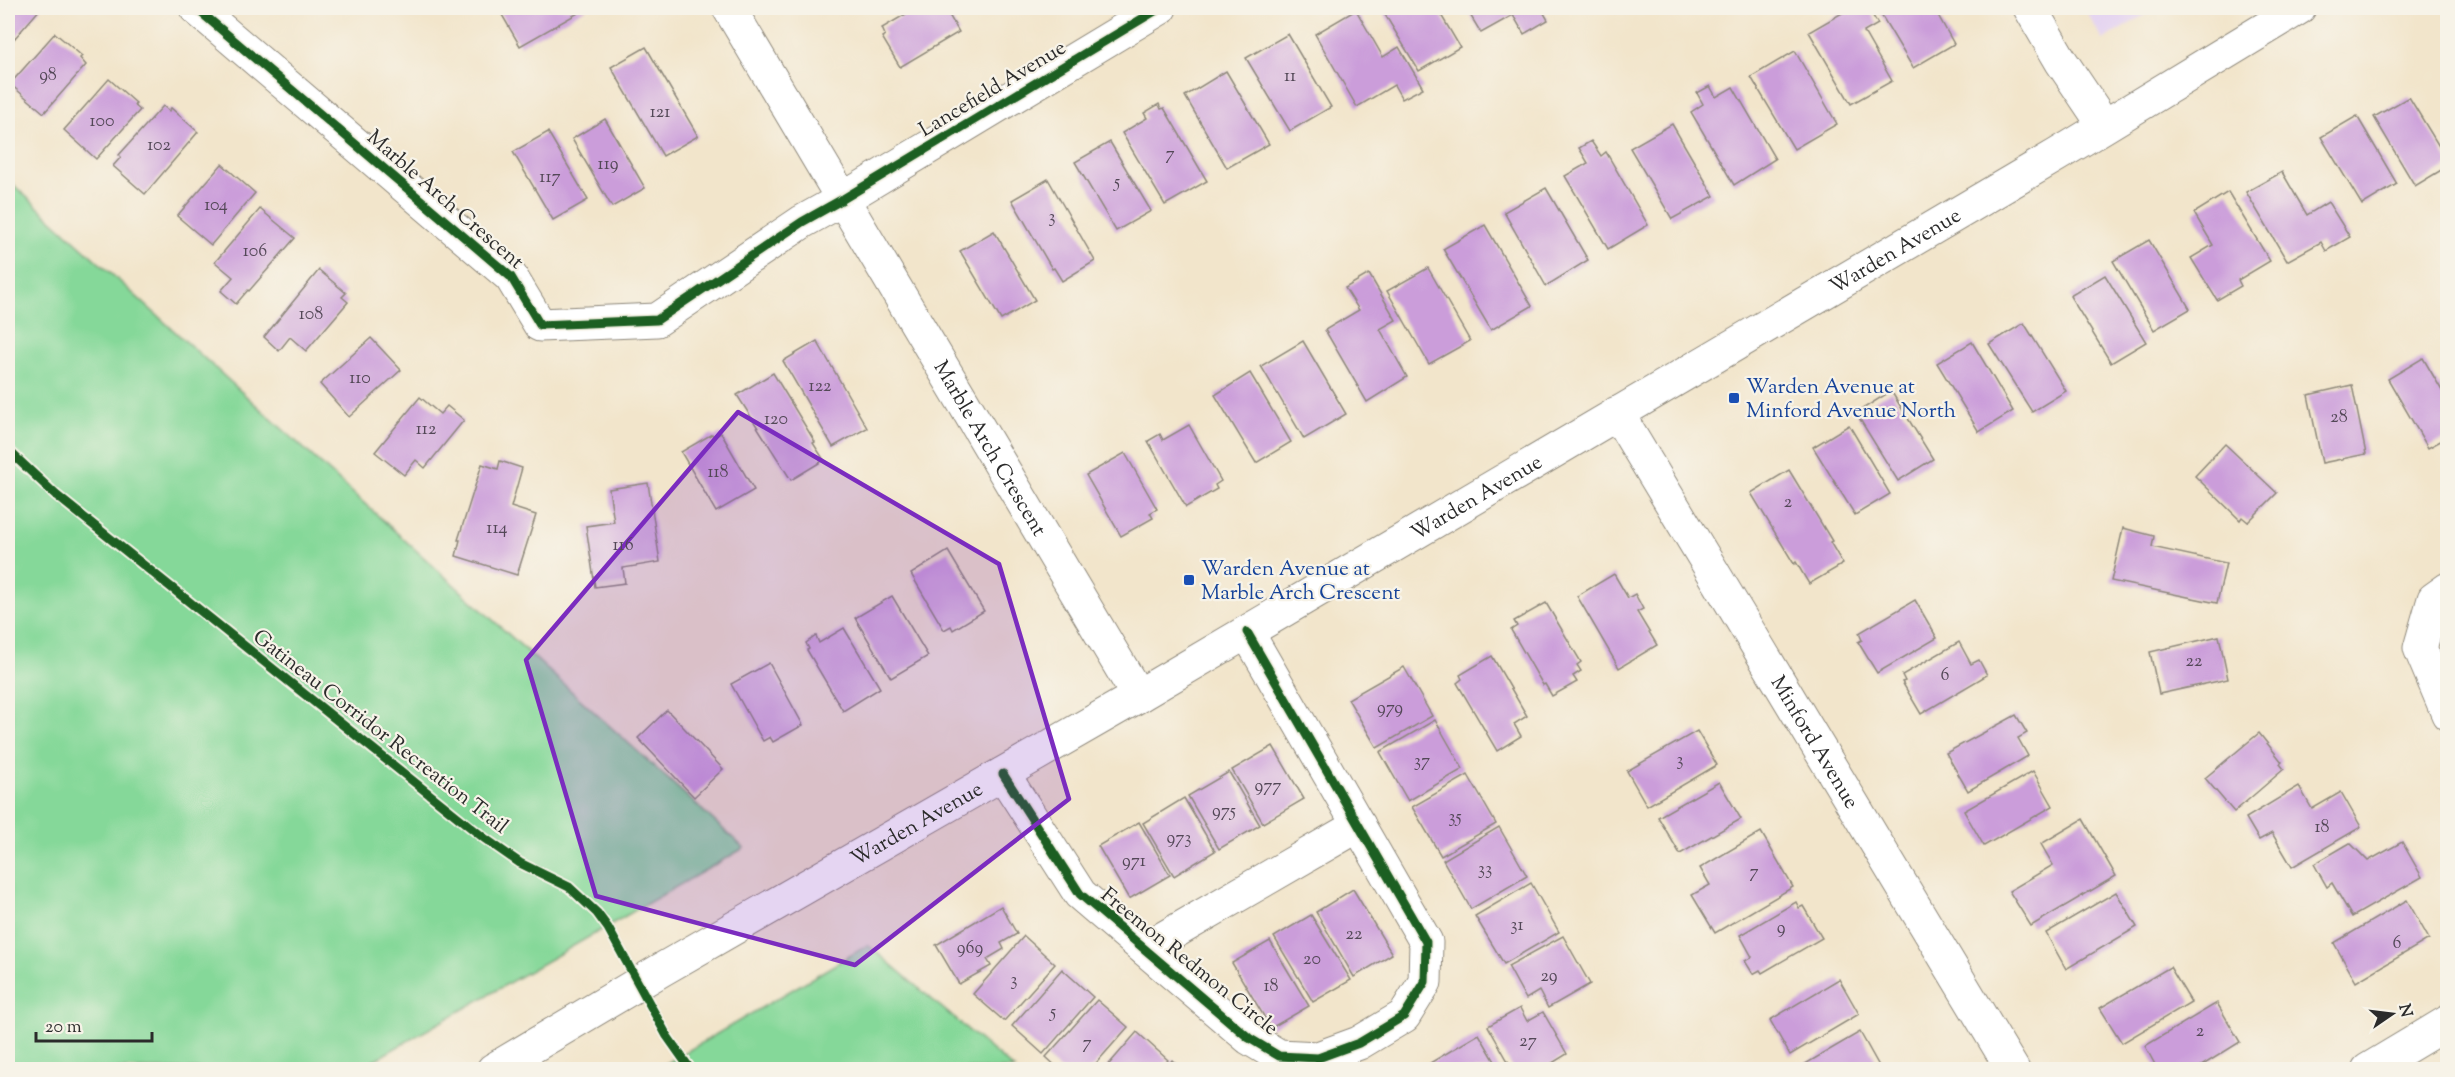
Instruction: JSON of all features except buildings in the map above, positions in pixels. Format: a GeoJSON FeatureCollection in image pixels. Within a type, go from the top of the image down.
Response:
{"type":"FeatureCollection","features":[{"type":"Feature","properties":{"kind":"street","name":"Marble Arch Crescent"},"geometry":{"type":"LineString","coordinates":[[196,8],[511,277],[540,325],[657,320],[802,222],[843,199]]}},
{"type":"Feature","properties":{"kind":"street","name":"Marble Arch Crescent"},"geometry":{"type":"LineString","coordinates":[[729,8],[1138,696]]}},
{"type":"Feature","properties":{"kind":"street","name":"Lancefield Avenue"},"geometry":{"type":"LineString","coordinates":[[843,199],[1160,8]]}},
{"type":"Feature","properties":{"kind":"street"},"geometry":{"type":"LineString","coordinates":[[2030,8],[2061,61],[2104,125]]}},
{"type":"Feature","properties":{"kind":"street","name":"Warden Avenue"},"geometry":{"type":"LineString","coordinates":[[493,1070],[661,970],[1247,632],[2299,8]]}},
{"type":"Feature","properties":{"kind":"street","name":"Minford Avenue"},"geometry":{"type":"LineString","coordinates":[[1617,413],[2013,1070]]}},
{"type":"Feature","properties":{"kind":"street"},"geometry":{"type":"LineString","coordinates":[[2448,589],[2434,599],[2420,648],[2448,714]]}},
{"type":"Feature","properties":{"kind":"street","name":"Freemon Redmon Circle"},"geometry":{"type":"LineString","coordinates":[[1003,774],[1080,894],[1249,1038],[1280,1056],[1318,1058],[1359,1042],[1404,1016],[1425,982],[1426,942],[1247,632]]}},
{"type":"Feature","properties":{"kind":"street"},"geometry":{"type":"LineString","coordinates":[[1145,949],[1359,825]]}},
{"type":"Feature","properties":{"kind":"street"},"geometry":{"type":"LineString","coordinates":[[2368,1070],[2448,1022]]}},
{"type":"Feature","properties":{"kind":"highlighted area"},"geometry":{"type":"Polygon","coordinates":[[[738,412],[999,564],[1069,799],[855,965],[596,896],[526,660],[738,412]]]}},
{"type":"Feature","properties":{"kind":"shaded area"},"geometry":{"type":"Polygon","coordinates":[[[2084,8],[2156,8],[2103,40],[2084,8]]]}},
{"type":"Feature","properties":{"kind":"green space"},"geometry":{"type":"Polygon","coordinates":[[[8,180],[744,848],[359,1069],[8,1069],[8,180]]]}},
{"type":"Feature","properties":{"kind":"green space"},"geometry":{"type":"Polygon","coordinates":[[[868,945],[1014,1069],[657,1069],[868,945]]]}},
{"type":"Feature","properties":{"kind":"cycle path"},"geometry":{"type":"LineString","coordinates":[[196,8],[511,277],[540,325],[657,320],[802,222],[1160,8]]}},
{"type":"Feature","properties":{"kind":"cycle path","name":"Gatineau Corridor Recreation Trail"},"geometry":{"type":"LineString","coordinates":[[8,450],[56,495],[484,838],[520,863],[569,887],[597,913],[608,928],[667,1036],[691,1070]]}},
{"type":"Feature","properties":{"kind":"cycle path"},"geometry":{"type":"LineString","coordinates":[[1003,774],[1080,894],[1249,1038],[1279,1056],[1318,1058],[1359,1043],[1404,1016],[1425,982],[1426,942],[1247,632]]}},
{"type":"Feature","properties":{"kind":"place","name":"Warden Avenue at Minford Avenue North"},"geometry":{"type":"Point","coordinates":[1734,398]}},
{"type":"Feature","properties":{"kind":"place","name":"Warden Avenue at Marble Arch Crescent"},"geometry":{"type":"Point","coordinates":[1189,580]}}]}
